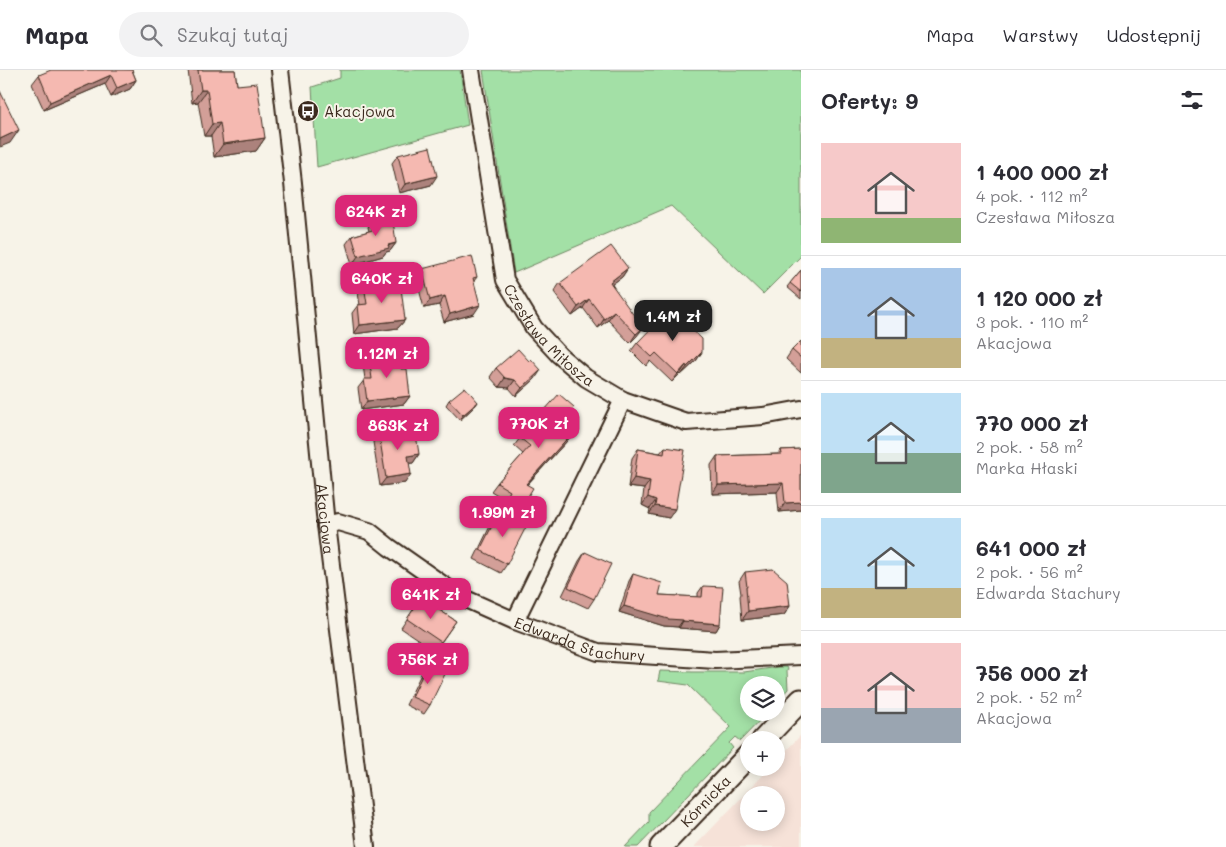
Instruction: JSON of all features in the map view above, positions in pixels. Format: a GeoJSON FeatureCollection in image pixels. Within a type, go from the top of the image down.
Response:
{"type":"FeatureCollection","features":[{"type":"Feature","properties":{"kind":"street","name":"Akacjowa"},"geometry":{"type":"LineString","coordinates":[[280,70],[293,182],[326,526],[366,847]]}},
{"type":"Feature","properties":{"kind":"street","name":"Czesława Miłosza"},"geometry":{"type":"LineString","coordinates":[[471,70],[505,280],[534,328],[559,354],[586,378],[623,400],[686,422],[763,416],[801,409]]}},
{"type":"Feature","properties":{"kind":"street"},"geometry":{"type":"LineString","coordinates":[[515,621],[623,400]]}},
{"type":"Feature","properties":{"kind":"street","name":"Edwarda Stachury"},"geometry":{"type":"LineString","coordinates":[[326,526],[338,522],[369,531],[459,596],[515,621],[598,652],[715,660],[801,656]]}},
{"type":"Feature","properties":{"kind":"street"},"geometry":{"type":"LineString","coordinates":[[772,731],[801,700]]}},
{"type":"Feature","properties":{"kind":"street","name":"Kórnicka"},"geometry":{"type":"LineString","coordinates":[[661,847],[740,764]]}},
{"type":"Feature","properties":{"kind":"shaded area"},"geometry":{"type":"Polygon","coordinates":[[[801,735],[801,847],[694,847],[740,799],[740,831],[785,831],[785,786],[753,786],[762,776],[785,776],[785,752],[801,735]]]}},
{"type":"Feature","properties":{"kind":"green space"},"geometry":{"type":"Polygon","coordinates":[[[340,70],[460,70],[468,125],[317,167],[312,87],[340,78],[340,70]]]}},
{"type":"Feature","properties":{"kind":"green space"},"geometry":{"type":"Polygon","coordinates":[[[483,70],[801,70],[801,256],[763,294],[671,206],[514,273],[483,70]]]}},
{"type":"Feature","properties":{"kind":"green space"},"geometry":{"type":"Polygon","coordinates":[[[787,667],[788,689],[785,692],[785,676],[740,676],[740,721],[759,721],[750,731],[740,731],[740,741],[735,737],[729,743],[733,748],[638,847],[625,847],[649,822],[649,812],[731,727],[688,685],[658,681],[660,671],[744,672],[787,667]]]}},
{"type":"Feature","properties":{"kind":"building"},"geometry":{"type":"Polygon","coordinates":[[[51,70],[132,70],[136,80],[117,88],[111,75],[50,102],[39,75],[51,70]]]}},
{"type":"Feature","properties":{"kind":"building"},"geometry":{"type":"Polygon","coordinates":[[[198,70],[235,70],[237,85],[257,83],[265,138],[223,144],[220,123],[212,124],[207,90],[201,90],[198,70]]]}},
{"type":"Feature","properties":{"kind":"building"},"geometry":{"type":"Polygon","coordinates":[[[0,91],[19,130],[0,139],[0,91]]]}},
{"type":"Feature","properties":{"kind":"building"},"geometry":{"type":"Polygon","coordinates":[[[430,147],[437,176],[405,184],[398,155],[430,147]]]}},
{"type":"Feature","properties":{"kind":"building"},"geometry":{"type":"Polygon","coordinates":[[[392,213],[396,243],[388,245],[389,248],[358,256],[352,236],[376,229],[374,218],[392,213]]]}},
{"type":"Feature","properties":{"kind":"building"},"geometry":{"type":"Polygon","coordinates":[[[611,246],[628,268],[610,282],[643,328],[636,334],[614,311],[604,319],[589,299],[578,307],[560,283],[611,246]]]}},
{"type":"Feature","properties":{"kind":"building"},"geometry":{"type":"Polygon","coordinates":[[[472,256],[477,277],[473,278],[480,305],[450,314],[445,296],[430,300],[422,269],[472,256]]]}},
{"type":"Feature","properties":{"kind":"building"},"geometry":{"type":"Polygon","coordinates":[[[801,270],[801,292],[790,283],[801,270]]]}},
{"type":"Feature","properties":{"kind":"building"},"geometry":{"type":"Polygon","coordinates":[[[400,280],[405,320],[360,325],[358,305],[367,304],[364,285],[400,280]]]}},
{"type":"Feature","properties":{"kind":"building"},"geometry":{"type":"Polygon","coordinates":[[[670,309],[702,339],[702,352],[678,374],[656,353],[652,357],[637,343],[670,309]]]}},
{"type":"Feature","properties":{"kind":"building"},"geometry":{"type":"Polygon","coordinates":[[[801,341],[801,358],[792,350],[801,341]]]}},
{"type":"Feature","properties":{"kind":"building"},"geometry":{"type":"Polygon","coordinates":[[[518,349],[541,370],[522,388],[515,380],[505,378],[496,368],[518,349]]]}},
{"type":"Feature","properties":{"kind":"building"},"geometry":{"type":"Polygon","coordinates":[[[399,353],[401,369],[407,369],[410,396],[367,401],[364,379],[372,379],[369,357],[399,353]]]}},
{"type":"Feature","properties":{"kind":"building"},"geometry":{"type":"Polygon","coordinates":[[[465,387],[478,402],[463,415],[449,400],[465,387]]]}},
{"type":"Feature","properties":{"kind":"building"},"geometry":{"type":"Polygon","coordinates":[[[559,394],[574,407],[567,415],[577,423],[571,431],[573,432],[526,484],[533,488],[522,506],[504,502],[510,491],[497,483],[530,446],[520,438],[559,394]]]}},
{"type":"Feature","properties":{"kind":"building"},"geometry":{"type":"Polygon","coordinates":[[[415,428],[419,454],[408,456],[411,474],[386,478],[379,434],[415,428]]]}},
{"type":"Feature","properties":{"kind":"building"},"geometry":{"type":"Polygon","coordinates":[[[665,447],[685,450],[675,509],[655,506],[656,500],[648,497],[650,481],[634,478],[638,449],[664,454],[665,447]]]}},
{"type":"Feature","properties":{"kind":"building"},"geometry":{"type":"Polygon","coordinates":[[[801,449],[801,502],[785,503],[783,483],[718,485],[717,456],[782,454],[781,450],[801,449]]]}},
{"type":"Feature","properties":{"kind":"building"},"geometry":{"type":"Polygon","coordinates":[[[499,512],[527,525],[507,564],[480,550],[499,512]]]}},
{"type":"Feature","properties":{"kind":"building"},"geometry":{"type":"Polygon","coordinates":[[[585,552],[611,564],[594,599],[568,587],[585,552]]]}},
{"type":"Feature","properties":{"kind":"building"},"geometry":{"type":"Polygon","coordinates":[[[773,569],[787,581],[790,606],[748,611],[745,572],[773,569]]]}},
{"type":"Feature","properties":{"kind":"building"},"geometry":{"type":"Polygon","coordinates":[[[633,574],[662,583],[659,595],[702,597],[703,586],[723,587],[720,624],[668,619],[624,606],[633,574]]]}},
{"type":"Feature","properties":{"kind":"building"},"geometry":{"type":"Polygon","coordinates":[[[421,598],[456,621],[441,642],[407,619],[421,598]]]}},
{"type":"Feature","properties":{"kind":"building"},"geometry":{"type":"Polygon","coordinates":[[[427,665],[445,674],[430,705],[412,697],[427,665]]]}},
{"type":"Feature","properties":{"kind":"place","name":"Akacjowa"},"geometry":{"type":"Point","coordinates":[308,111]}}]}
